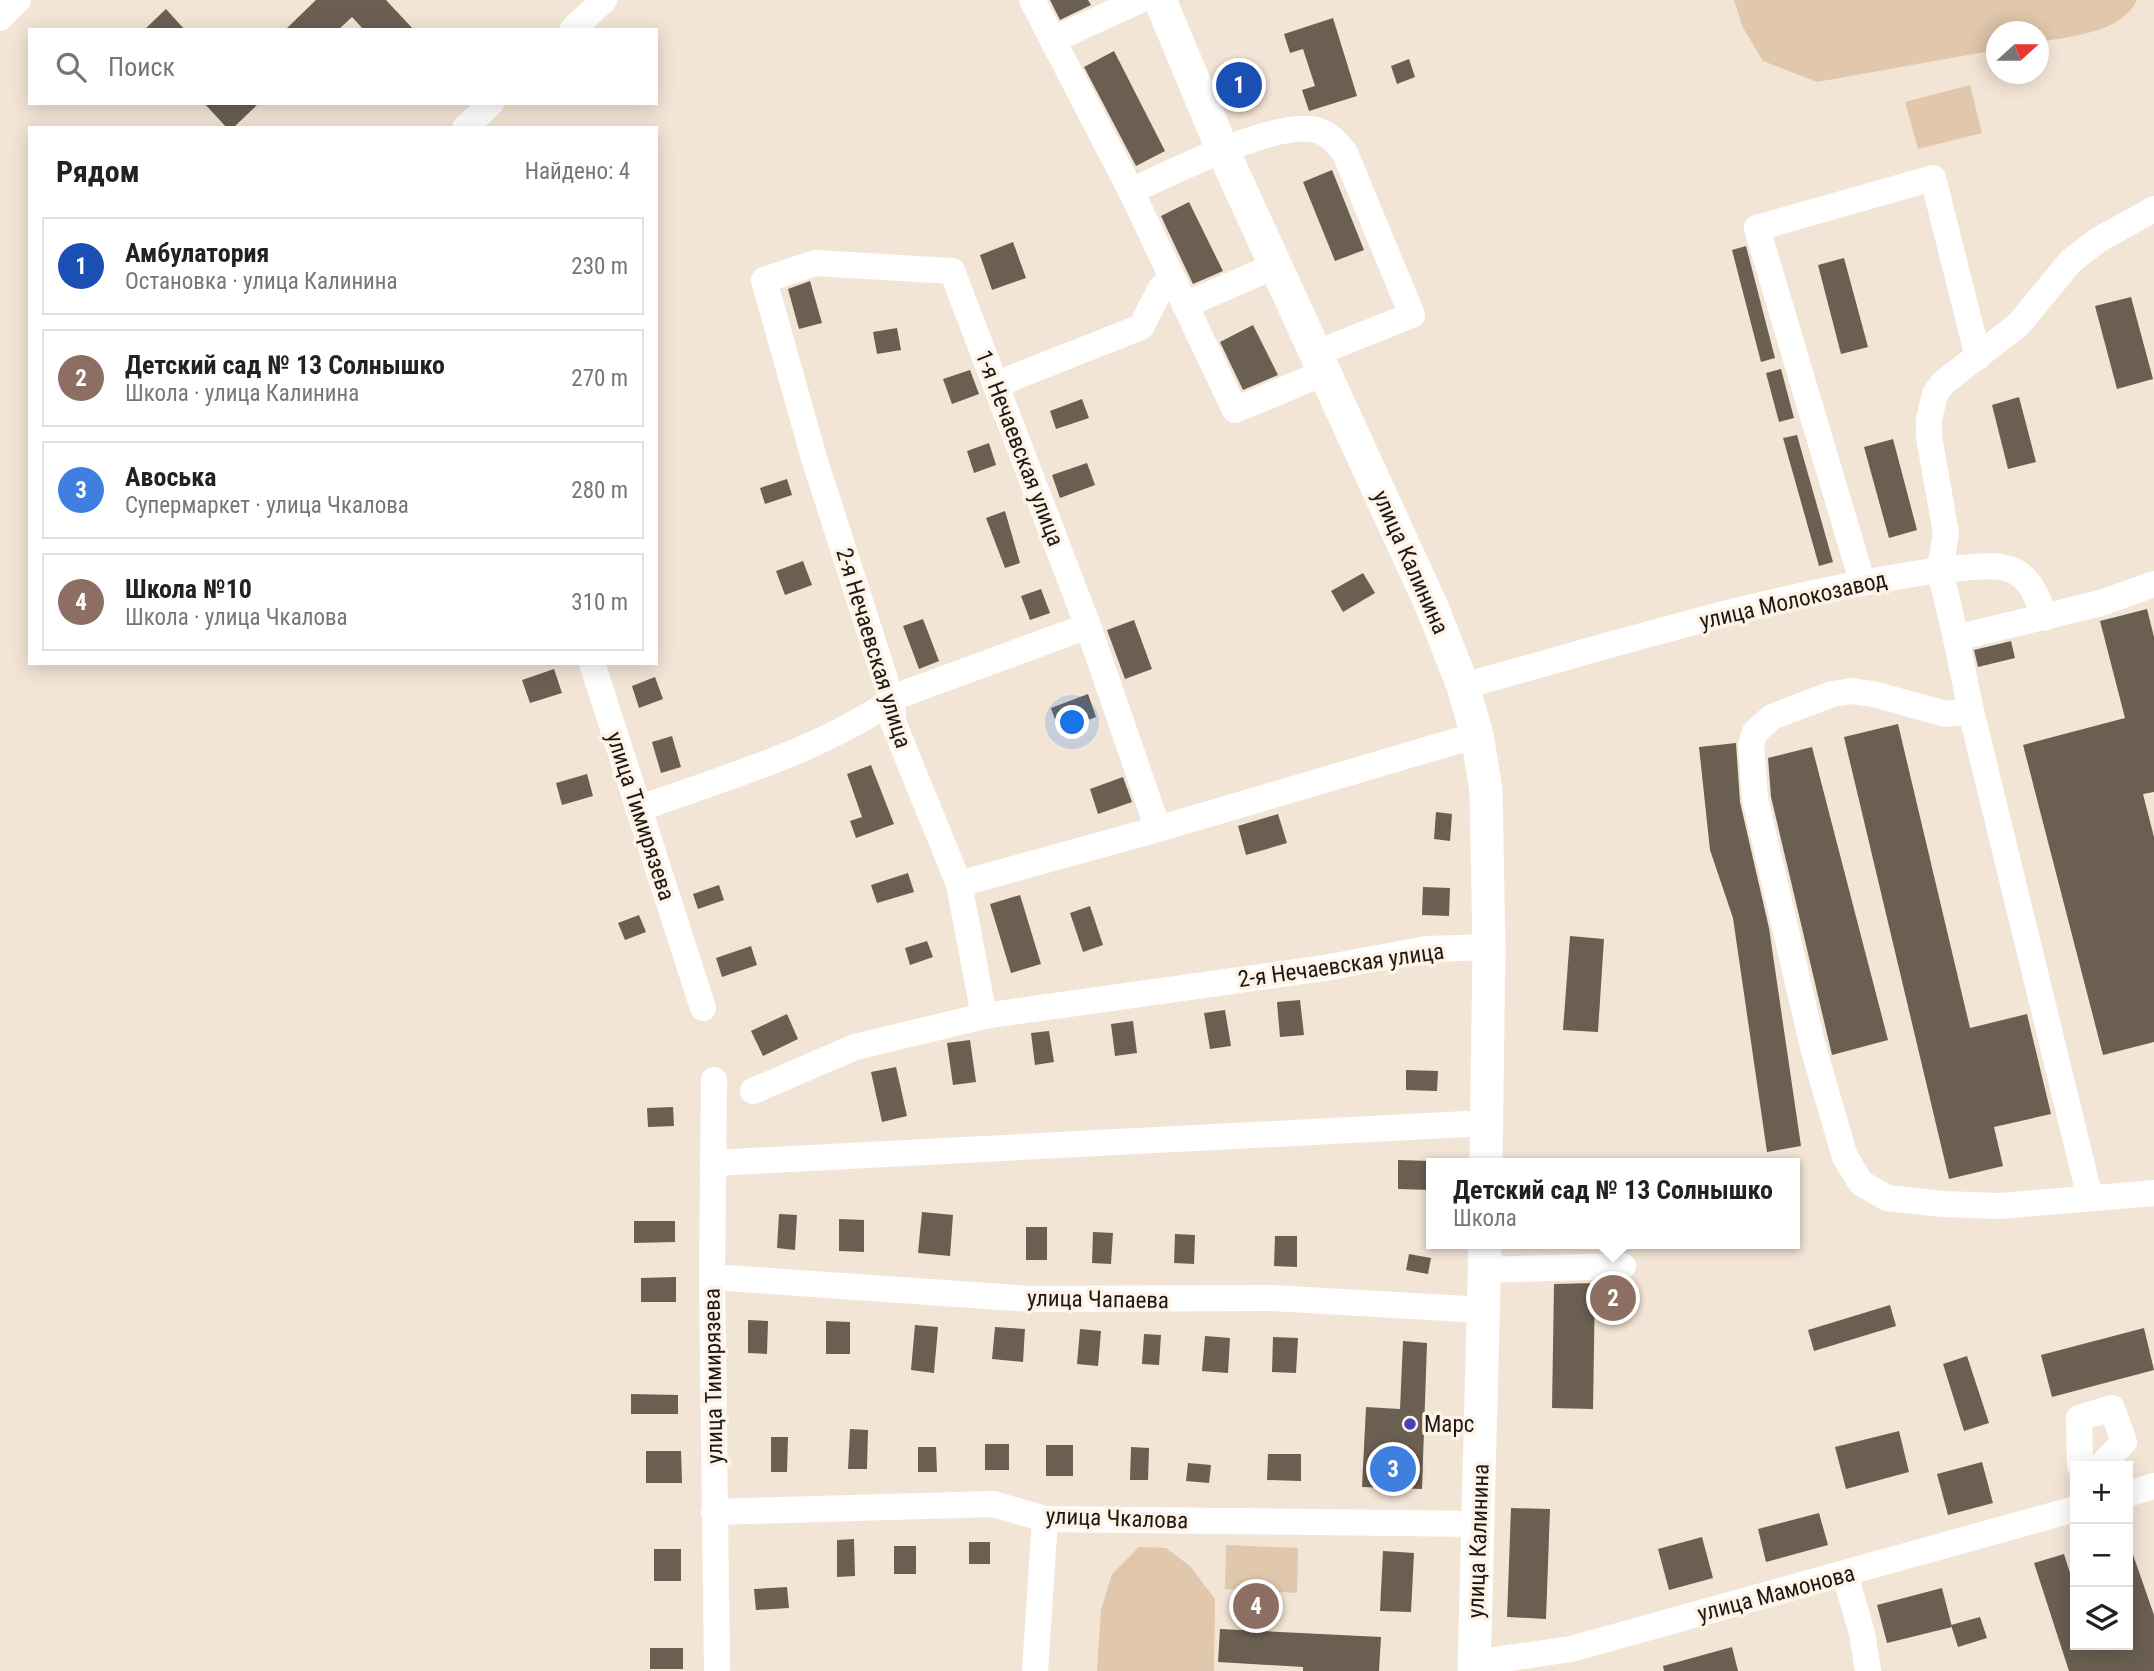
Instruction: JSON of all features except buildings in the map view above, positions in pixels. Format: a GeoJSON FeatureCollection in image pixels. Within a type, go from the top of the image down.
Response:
{"type":"FeatureCollection","features":[{"type":"Feature","properties":{"kind":"main road","name":"улица Калинина"},"geometry":{"type":"LineString","coordinates":[[1160,0],[1223,151],[1432,607],[1463,686],[1477,735],[1486,790],[1489,947],[1486,1158]]}},
{"type":"Feature","properties":{"kind":"main road","name":"улица Калинина"},"geometry":{"type":"LineString","coordinates":[[1474,1667],[1480,1524],[1485,1257]]}},
{"type":"Feature","properties":{"kind":"street"},"geometry":{"type":"LineString","coordinates":[[0,18],[18,0]]}},
{"type":"Feature","properties":{"kind":"street"},"geometry":{"type":"LineString","coordinates":[[574,28],[604,0]]}},
{"type":"Feature","properties":{"kind":"street"},"geometry":{"type":"LineString","coordinates":[[1032,0],[1130,191],[1235,410],[1412,315],[1345,153],[1332,136],[1314,129],[1294,128],[1223,151],[1130,191]]}},
{"type":"Feature","properties":{"kind":"street"},"geometry":{"type":"LineString","coordinates":[[1053,40],[1140,0]]}},
{"type":"Feature","properties":{"kind":"street"},"geometry":{"type":"LineString","coordinates":[[467,126],[489,105]]}},
{"type":"Feature","properties":{"kind":"street"},"geometry":{"type":"LineString","coordinates":[[1862,581],[1757,228],[1933,178],[1978,357]]}},
{"type":"Feature","properties":{"kind":"street"},"geometry":{"type":"LineString","coordinates":[[2090,1198],[1971,711],[1940,570],[1946,533],[1929,437],[1930,405],[1943,383],[2018,325],[2071,261],[2098,240],[2154,209]]}},
{"type":"Feature","properties":{"kind":"street","name":"2-я Нечаевская улица"},"geometry":{"type":"LineString","coordinates":[[952,271],[815,263],[764,279],[811,446],[892,701],[893,722],[959,884],[984,1016]]}},
{"type":"Feature","properties":{"kind":"street"},"geometry":{"type":"LineString","coordinates":[[1185,304],[1277,265]]}},
{"type":"Feature","properties":{"kind":"street","name":"1-я Нечаевская улица"},"geometry":{"type":"LineString","coordinates":[[952,271],[1087,626],[1158,829]]}},
{"type":"Feature","properties":{"kind":"street"},"geometry":{"type":"LineString","coordinates":[[997,384],[1141,327],[1161,288],[1172,279]]}},
{"type":"Feature","properties":{"kind":"street","name":"улица Молокозавод"},"geometry":{"type":"LineString","coordinates":[[1463,686],[1768,602],[1862,581],[1940,570],[2003,565],[2015,568],[2033,586],[2044,618]]}},
{"type":"Feature","properties":{"kind":"street"},"geometry":{"type":"LineString","coordinates":[[1956,638],[2044,618],[2154,584]]}},
{"type":"Feature","properties":{"kind":"street"},"geometry":{"type":"LineString","coordinates":[[638,809],[804,748],[882,709],[900,695],[1087,626]]}},
{"type":"Feature","properties":{"kind":"street","name":"улица Тимирязева"},"geometry":{"type":"LineString","coordinates":[[593,665],[703,1008]]}},
{"type":"Feature","properties":{"kind":"street"},"geometry":{"type":"LineString","coordinates":[[1971,711],[1946,714],[1874,694],[1853,691],[1832,694],[1772,717],[1755,732],[1750,760],[1755,799],[1813,1047],[1845,1157],[1852,1171],[1873,1193],[1887,1198],[1943,1205],[1999,1206],[2154,1193]]}},
{"type":"Feature","properties":{"kind":"street"},"geometry":{"type":"LineString","coordinates":[[959,884],[1158,829],[1477,735]]}},
{"type":"Feature","properties":{"kind":"street","name":"2-я Нечаевская улица"},"geometry":{"type":"LineString","coordinates":[[753,1091],[855,1047],[984,1016],[1324,968],[1427,949],[1489,947]]}},
{"type":"Feature","properties":{"kind":"street","name":"улица Тимирязева"},"geometry":{"type":"LineString","coordinates":[[714,1080],[712,1277],[717,1671]]}},
{"type":"Feature","properties":{"kind":"street"},"geometry":{"type":"LineString","coordinates":[[713,1163],[1486,1124]]}},
{"type":"Feature","properties":{"kind":"street"},"geometry":{"type":"LineString","coordinates":[[1485,1257],[1623,1266]]}},
{"type":"Feature","properties":{"kind":"street","name":"улица Чапаева"},"geometry":{"type":"LineString","coordinates":[[712,1277],[1031,1299],[1272,1298],[1484,1310]]}},
{"type":"Feature","properties":{"kind":"street"},"geometry":{"type":"LineString","coordinates":[[2080,1461],[2079,1418],[2112,1408],[2124,1442],[2106,1461]]}},
{"type":"Feature","properties":{"kind":"street"},"geometry":{"type":"LineString","coordinates":[[2133,1492],[2154,1486]]}},
{"type":"Feature","properties":{"kind":"street","name":"улица Чкалова"},"geometry":{"type":"LineString","coordinates":[[714,1512],[993,1504],[1045,1518],[1480,1524]]}},
{"type":"Feature","properties":{"kind":"street","name":"улица Мамонова"},"geometry":{"type":"LineString","coordinates":[[1474,1667],[1571,1649],[2070,1511]]}},
{"type":"Feature","properties":{"kind":"street"},"geometry":{"type":"LineString","coordinates":[[1035,1671],[1045,1518]]}},
{"type":"Feature","properties":{"kind":"street"},"geometry":{"type":"LineString","coordinates":[[1845,1575],[1862,1633],[1868,1671]]}},
{"type":"Feature","properties":{"kind":"shaded area"},"geometry":{"type":"Polygon","coordinates":[[[1734,0],[2137,0],[2120,20],[2080,35],[2049,40],[2049,21],[1986,21],[1986,52],[1817,82],[1763,61],[1743,28],[1734,0]]]}},
{"type":"Feature","properties":{"kind":"shaded area"},"geometry":{"type":"Polygon","coordinates":[[[1970,85],[1982,133],[1918,149],[1905,102],[1970,85]]]}},
{"type":"Feature","properties":{"kind":"shaded area"},"geometry":{"type":"Polygon","coordinates":[[[1226,1545],[1298,1548],[1297,1593],[1225,1589],[1226,1545]]]}},
{"type":"Feature","properties":{"kind":"shaded area"},"geometry":{"type":"Polygon","coordinates":[[[1139,1547],[1166,1548],[1190,1566],[1215,1599],[1214,1671],[1097,1671],[1101,1610],[1112,1574],[1139,1547]]]}},
{"type":"Feature","properties":{"kind":"place","name":"Амбулатория"},"geometry":{"type":"Point","coordinates":[1239,85]}},
{"type":"Feature","properties":{"kind":"place","name":"Детский сад № 13 Солнышко"},"geometry":{"type":"Point","coordinates":[1613,1298]}},
{"type":"Feature","properties":{"kind":"place","name":"Марс"},"geometry":{"type":"Point","coordinates":[1410,1424]}},
{"type":"Feature","properties":{"kind":"place","name":"Авоська"},"geometry":{"type":"Point","coordinates":[1393,1469]}},
{"type":"Feature","properties":{"kind":"place","name":"Школа №10"},"geometry":{"type":"Point","coordinates":[1256,1606]}}]}
